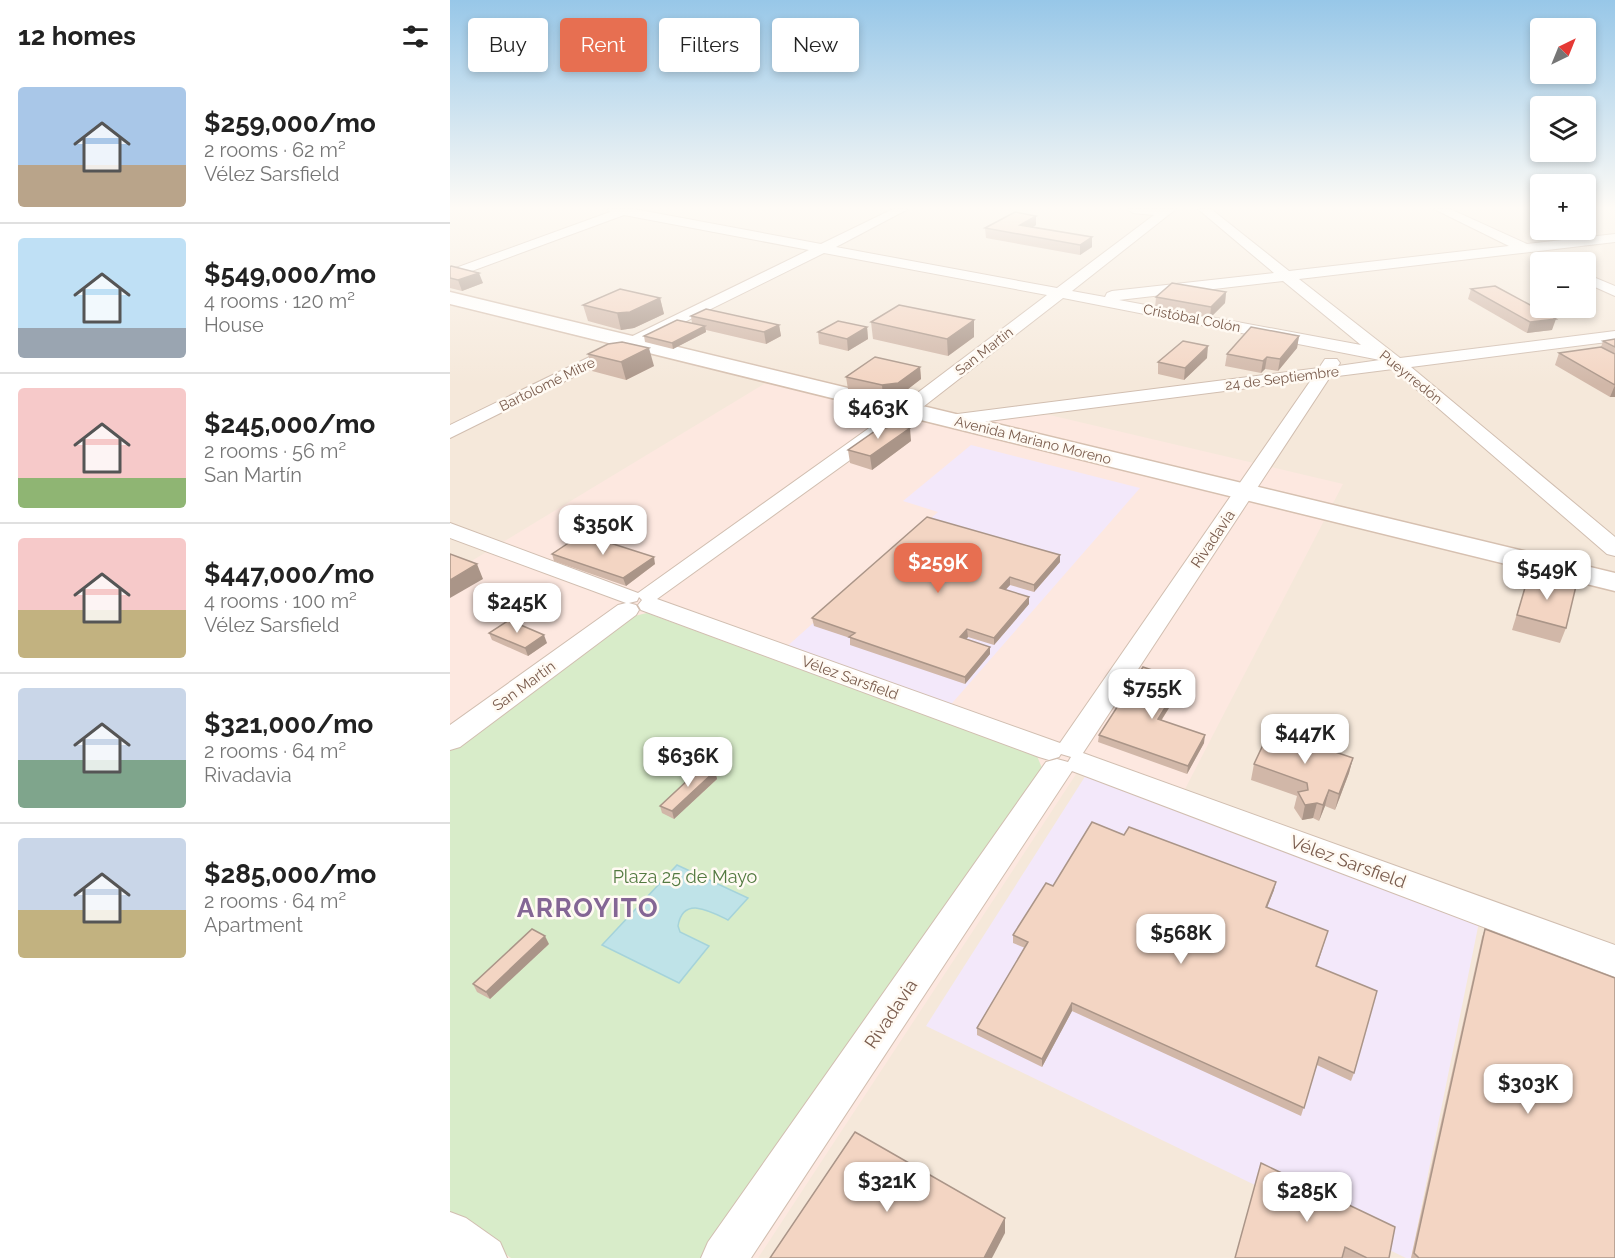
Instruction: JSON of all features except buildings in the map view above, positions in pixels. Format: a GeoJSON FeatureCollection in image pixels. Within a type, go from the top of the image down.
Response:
{"type":"FeatureCollection","features":[{"type":"Feature","properties":{"kind":"main road","name":"Avenida Mariano Moreno"},"geometry":{"type":"LineString","coordinates":[[450,298],[1615,582]]}},
{"type":"Feature","properties":{"kind":"street"},"geometry":{"type":"LineString","coordinates":[[450,275],[469,268]]}},
{"type":"Feature","properties":{"kind":"street","name":"Bartolomé Mitre"},"geometry":{"type":"LineString","coordinates":[[450,432],[782,268]]}},
{"type":"Feature","properties":{"kind":"street","name":"Cristóbal Colón"},"geometry":{"type":"LineString","coordinates":[[926,268],[1087,298],[1348,339]]}},
{"type":"Feature","properties":{"kind":"street","name":"San Martín"},"geometry":{"type":"LineString","coordinates":[[450,740],[639,601],[908,410],[1092,268]]}},
{"type":"Feature","properties":{"kind":"street","name":"Pueyrredón"},"geometry":{"type":"LineString","coordinates":[[1276,268],[1348,339],[1390,359],[1615,549]]}},
{"type":"Feature","properties":{"kind":"street"},"geometry":{"type":"LineString","coordinates":[[1087,298],[1350,268]]}},
{"type":"Feature","properties":{"kind":"street"},"geometry":{"type":"LineString","coordinates":[[1596,283],[1615,292]]}},
{"type":"Feature","properties":{"kind":"street","name":"24 de Septiembre"},"geometry":{"type":"LineString","coordinates":[[949,420],[1325,373],[1390,359],[1615,336]]}},
{"type":"Feature","properties":{"kind":"street","name":"Rivadavia"},"geometry":{"type":"LineString","coordinates":[[724,1258],[1348,339]]}},
{"type":"Feature","properties":{"kind":"street","name":"Vélez Sarsfield"},"geometry":{"type":"LineString","coordinates":[[450,530],[1615,961]]}},
{"type":"Feature","properties":{"kind":"street"},"geometry":{"type":"LineString","coordinates":[[450,1234],[484,1258]]}},
{"type":"Feature","properties":{"kind":"shaded area"},"geometry":{"type":"Polygon","coordinates":[[[450,268],[1530,268],[1530,318],[1596,318],[1596,268],[1615,268],[1615,1258],[450,1258],[450,268]]]}},
{"type":"Feature","properties":{"kind":"shaded area"},"geometry":{"type":"Polygon","coordinates":[[[769,381],[940,426],[1041,413],[1343,484],[1184,791],[1088,756],[758,1258],[450,1258],[450,574],[769,381]]]}},
{"type":"Feature","properties":{"kind":"shaded area"},"geometry":{"type":"Polygon","coordinates":[[[971,445],[1140,488],[947,709],[784,649],[938,512],[903,501],[971,445]]]}},
{"type":"Feature","properties":{"kind":"shaded area"},"geometry":{"type":"Polygon","coordinates":[[[1086,775],[1480,917],[1411,1258],[1406,1258],[926,1026],[1086,775]],[[1014,943],[1028,949],[1072,1011],[1317,1065],[1351,1080],[1374,999],[1014,943]]]}},
{"type":"Feature","properties":{"kind":"green space","name":"Plaza 25 de Mayo"},"geometry":{"type":"Polygon","coordinates":[[[647,613],[1037,756],[1044,773],[706,1258],[511,1258],[450,1215],[450,747],[630,617],[647,613]]]}},
{"type":"Feature","properties":{"kind":"water"},"geometry":{"type":"Polygon","coordinates":[[[677,865],[748,898],[728,920],[699,908],[686,911],[681,917],[678,926],[680,932],[709,946],[679,983],[602,945],[677,865]]]}},
{"type":"Feature","properties":{"kind":"district","name":"ARROYITO"},"geometry":{"type":"Point","coordinates":[588,908]}}]}
